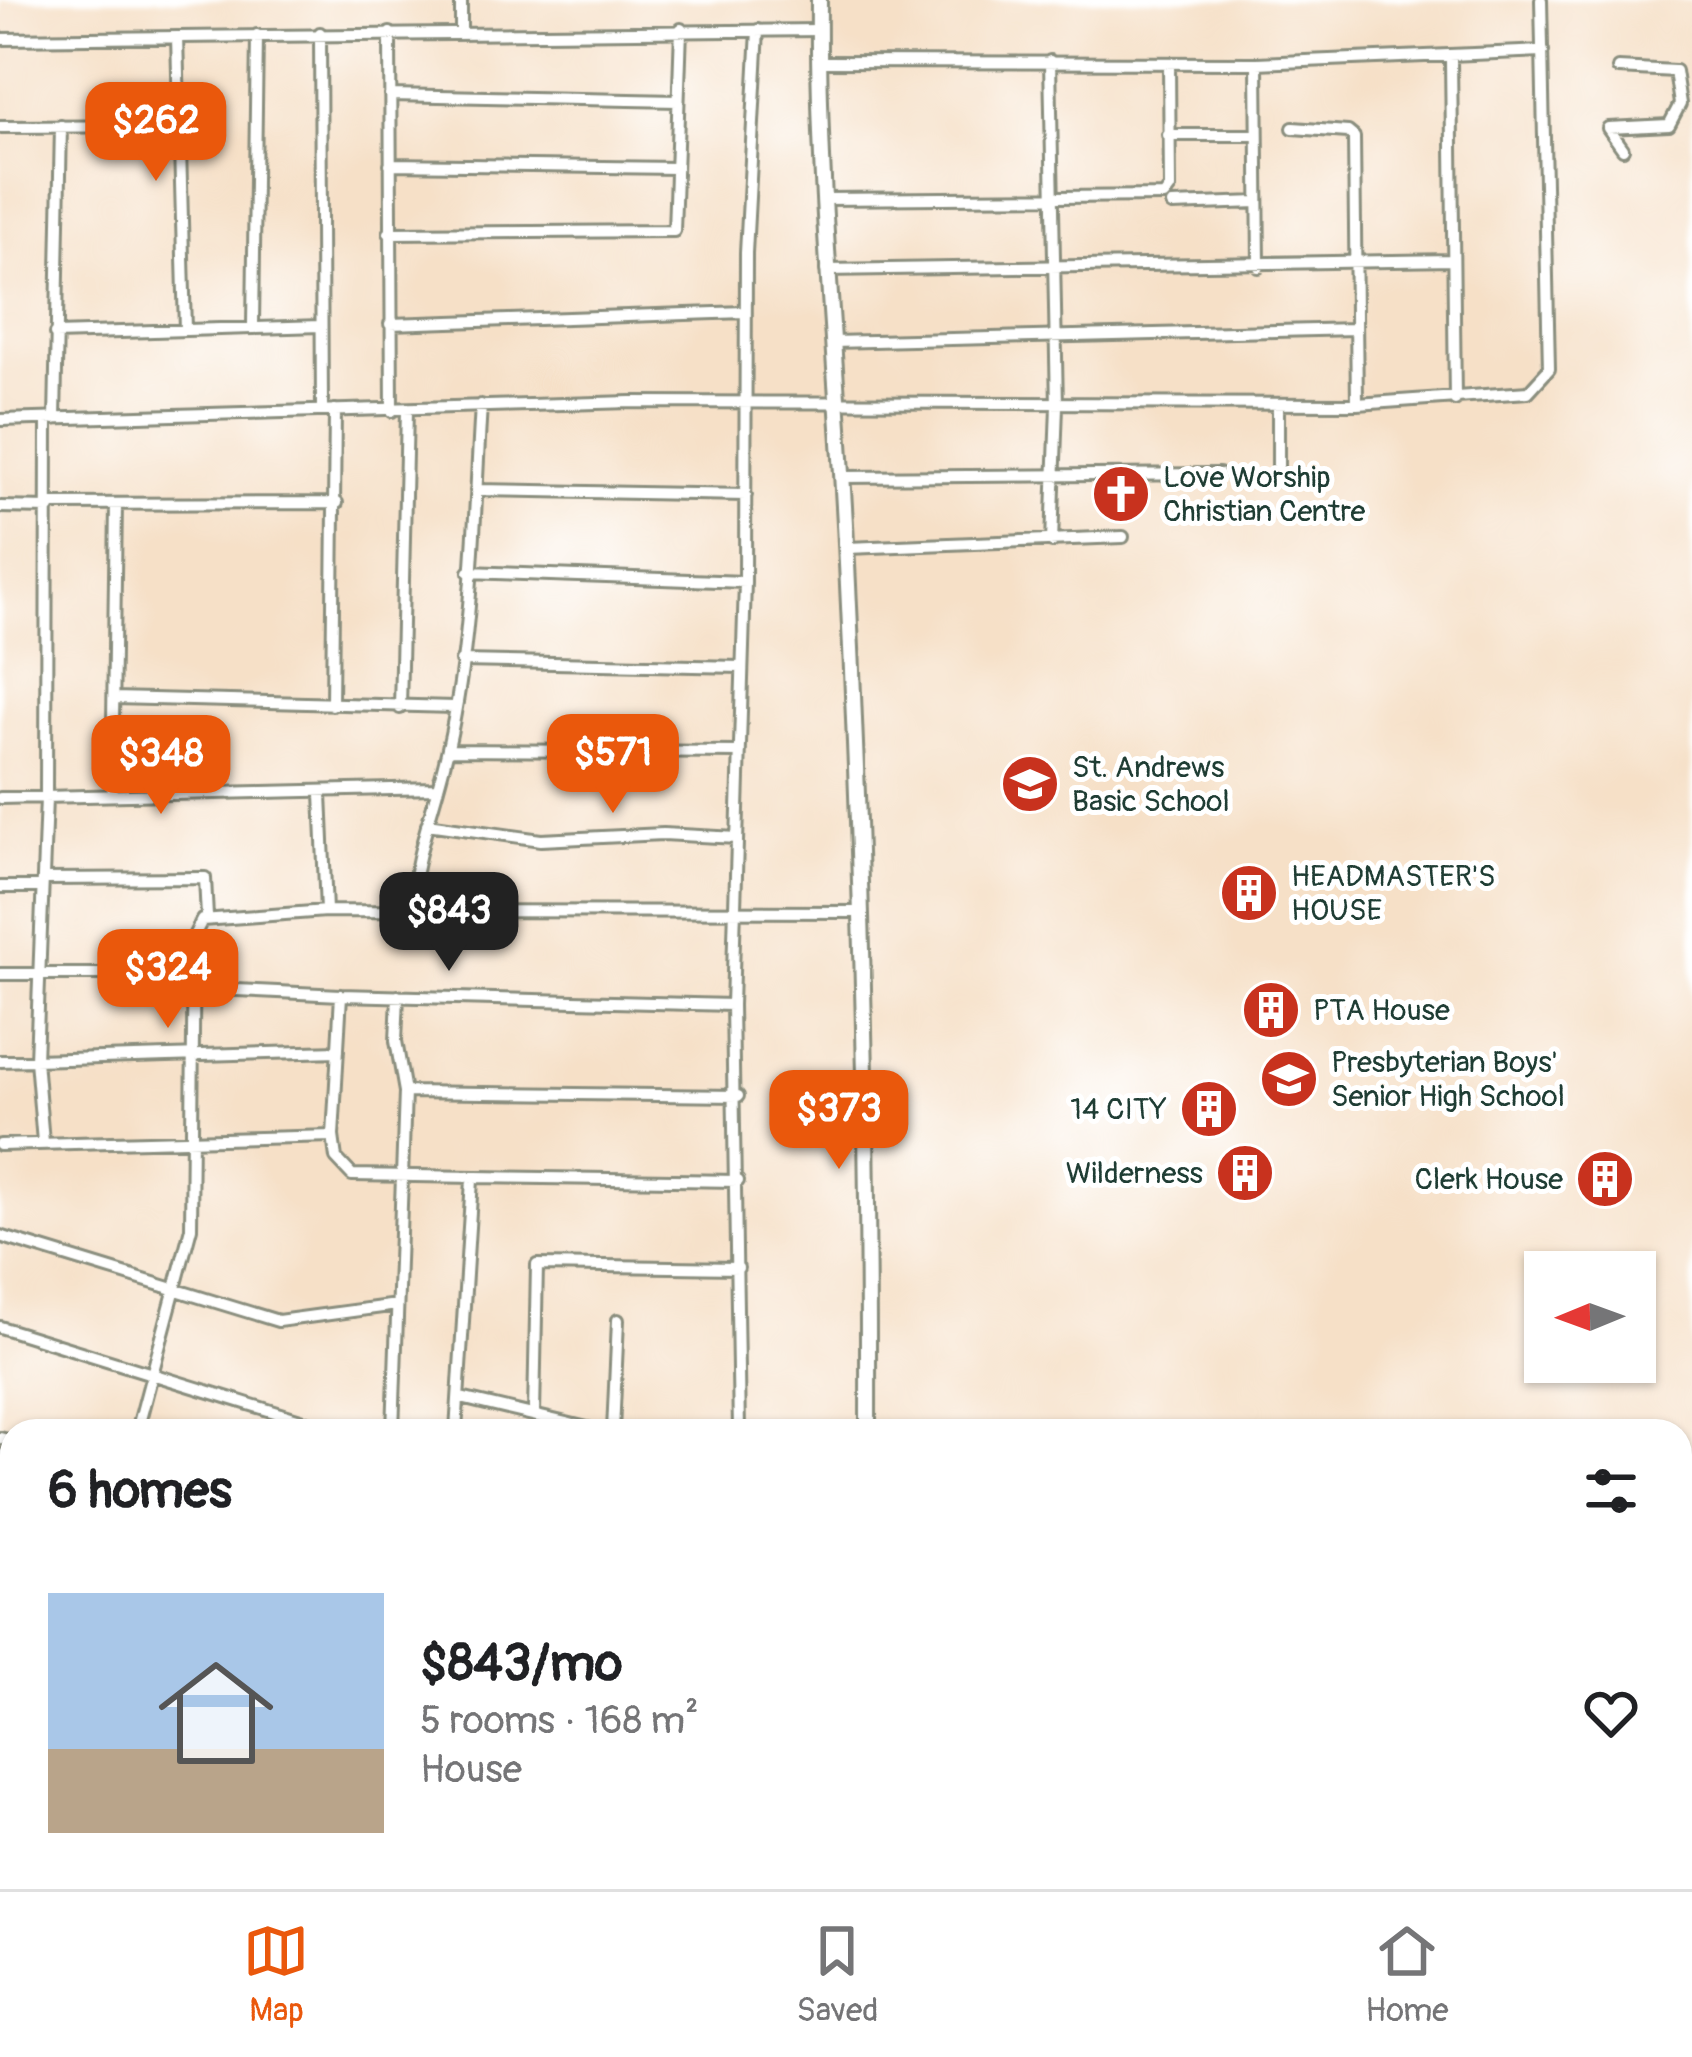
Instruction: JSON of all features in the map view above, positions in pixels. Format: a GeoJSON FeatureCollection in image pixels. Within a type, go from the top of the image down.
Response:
{"type":"FeatureCollection","features":[{"type":"Feature","properties":{"kind":"street"},"geometry":{"type":"LineString","coordinates":[[460,0],[461,31]]}},
{"type":"Feature","properties":{"kind":"street"},"geometry":{"type":"LineString","coordinates":[[819,0],[826,271],[847,548],[861,912],[868,1419]]}},
{"type":"Feature","properties":{"kind":"street"},"geometry":{"type":"LineString","coordinates":[[0,420],[744,403],[1278,406],[1455,400],[1528,392],[1549,369],[1540,0]]}},
{"type":"Feature","properties":{"kind":"street"},"geometry":{"type":"LineString","coordinates":[[389,232],[674,231],[681,29]]}},
{"type":"Feature","properties":{"kind":"street"},"geometry":{"type":"LineString","coordinates":[[739,1419],[738,1096],[732,1005],[745,582],[745,312],[758,30]]}},
{"type":"Feature","properties":{"kind":"street"},"geometry":{"type":"LineString","coordinates":[[0,39],[819,30]]}},
{"type":"Feature","properties":{"kind":"street"},"geometry":{"type":"LineString","coordinates":[[390,32],[392,411]]}},
{"type":"Feature","properties":{"kind":"street"},"geometry":{"type":"LineString","coordinates":[[320,33],[321,326],[338,503],[332,705]]}},
{"type":"Feature","properties":{"kind":"street"},"geometry":{"type":"LineString","coordinates":[[253,326],[257,35]]}},
{"type":"Feature","properties":{"kind":"street"},"geometry":{"type":"LineString","coordinates":[[177,37],[184,330]]}},
{"type":"Feature","properties":{"kind":"street"},"geometry":{"type":"LineString","coordinates":[[819,62],[1257,63],[1451,59],[1543,51]]}},
{"type":"Feature","properties":{"kind":"street"},"geometry":{"type":"LineString","coordinates":[[1451,59],[1455,400]]}},
{"type":"Feature","properties":{"kind":"street"},"geometry":{"type":"LineString","coordinates":[[1051,61],[1057,406],[1052,542]]}},
{"type":"Feature","properties":{"kind":"street"},"geometry":{"type":"LineString","coordinates":[[1257,63],[1259,268]]}},
{"type":"Feature","properties":{"kind":"street"},"geometry":{"type":"LineString","coordinates":[[824,199],[1164,196],[1169,188],[1168,64]]}},
{"type":"Feature","properties":{"kind":"street"},"geometry":{"type":"LineString","coordinates":[[1618,68],[1675,71],[1680,104],[1669,124],[1609,128],[1623,149]]}},
{"type":"Feature","properties":{"kind":"street"},"geometry":{"type":"LineString","coordinates":[[390,95],[678,101]]}},
{"type":"Feature","properties":{"kind":"street"},"geometry":{"type":"LineString","coordinates":[[43,1142],[36,974],[46,797],[51,419],[62,126]]}},
{"type":"Feature","properties":{"kind":"street"},"geometry":{"type":"LineString","coordinates":[[0,127],[178,126]]}},
{"type":"Feature","properties":{"kind":"street"},"geometry":{"type":"LineString","coordinates":[[1293,128],[1348,132],[1354,137],[1357,404]]}},
{"type":"Feature","properties":{"kind":"street"},"geometry":{"type":"LineString","coordinates":[[1168,135],[1257,135]]}},
{"type":"Feature","properties":{"kind":"street"},"geometry":{"type":"LineString","coordinates":[[390,164],[676,168]]}},
{"type":"Feature","properties":{"kind":"street"},"geometry":{"type":"LineString","coordinates":[[1172,205],[1258,202]]}},
{"type":"Feature","properties":{"kind":"street"},"geometry":{"type":"LineString","coordinates":[[826,271],[1259,268],[1453,260]]}},
{"type":"Feature","properties":{"kind":"street"},"geometry":{"type":"LineString","coordinates":[[390,324],[745,312]]}},
{"type":"Feature","properties":{"kind":"street"},"geometry":{"type":"LineString","coordinates":[[55,334],[321,326]]}},
{"type":"Feature","properties":{"kind":"street"},"geometry":{"type":"LineString","coordinates":[[833,342],[1355,329]]}},
{"type":"Feature","properties":{"kind":"street"},"geometry":{"type":"LineString","coordinates":[[411,911],[413,872],[448,750],[461,661],[481,406]]}},
{"type":"Feature","properties":{"kind":"street"},"geometry":{"type":"LineString","coordinates":[[1278,406],[1278,466]]}},
{"type":"Feature","properties":{"kind":"street"},"geometry":{"type":"LineString","coordinates":[[400,708],[407,410]]}},
{"type":"Feature","properties":{"kind":"street"},"geometry":{"type":"LineString","coordinates":[[843,477],[1219,474]]}},
{"type":"Feature","properties":{"kind":"street"},"geometry":{"type":"LineString","coordinates":[[476,490],[746,495]]}},
{"type":"Feature","properties":{"kind":"street"},"geometry":{"type":"LineString","coordinates":[[112,794],[116,503]]}},
{"type":"Feature","properties":{"kind":"street"},"geometry":{"type":"LineString","coordinates":[[0,507],[338,503]]}},
{"type":"Feature","properties":{"kind":"street"},"geometry":{"type":"LineString","coordinates":[[847,548],[1123,537]]}},
{"type":"Feature","properties":{"kind":"street"},"geometry":{"type":"LineString","coordinates":[[469,572],[745,582]]}},
{"type":"Feature","properties":{"kind":"street"},"geometry":{"type":"LineString","coordinates":[[461,661],[742,667]]}},
{"type":"Feature","properties":{"kind":"street"},"geometry":{"type":"LineString","coordinates":[[114,698],[454,707]]}},
{"type":"Feature","properties":{"kind":"street"},"geometry":{"type":"LineString","coordinates":[[448,750],[740,752]]}},
{"type":"Feature","properties":{"kind":"street"},"geometry":{"type":"LineString","coordinates":[[0,798],[435,788]]}},
{"type":"Feature","properties":{"kind":"street"},"geometry":{"type":"LineString","coordinates":[[321,794],[326,911]]}},
{"type":"Feature","properties":{"kind":"street"},"geometry":{"type":"LineString","coordinates":[[427,824],[541,840],[663,834],[737,838]]}},
{"type":"Feature","properties":{"kind":"street"},"geometry":{"type":"LineString","coordinates":[[0,887],[205,878],[207,917],[194,936],[196,1141],[191,1228],[140,1419]]}},
{"type":"Feature","properties":{"kind":"street"},"geometry":{"type":"LineString","coordinates":[[207,917],[326,911],[861,912]]}},
{"type":"Feature","properties":{"kind":"street"},"geometry":{"type":"LineString","coordinates":[[0,974],[194,974]]}},
{"type":"Feature","properties":{"kind":"street"},"geometry":{"type":"LineString","coordinates":[[193,988],[732,1005]]}},
{"type":"Feature","properties":{"kind":"street"},"geometry":{"type":"LineString","coordinates":[[341,995],[333,1136],[336,1158],[352,1175],[401,1180],[738,1181]]}},
{"type":"Feature","properties":{"kind":"street"},"geometry":{"type":"LineString","coordinates":[[392,1419],[405,1092],[396,1041],[398,996]]}},
{"type":"Feature","properties":{"kind":"street"},"geometry":{"type":"LineString","coordinates":[[0,1061],[338,1051]]}},
{"type":"Feature","properties":{"kind":"street"},"geometry":{"type":"LineString","coordinates":[[405,1092],[738,1096]]}},
{"type":"Feature","properties":{"kind":"street"},"geometry":{"type":"LineString","coordinates":[[0,1145],[333,1136]]}},
{"type":"Feature","properties":{"kind":"street"},"geometry":{"type":"LineString","coordinates":[[457,1419],[472,1180]]}},
{"type":"Feature","properties":{"kind":"street"},"geometry":{"type":"LineString","coordinates":[[0,1236],[278,1321],[397,1305]]}},
{"type":"Feature","properties":{"kind":"street"},"geometry":{"type":"LineString","coordinates":[[534,1414],[537,1265],[738,1268]]}},
{"type":"Feature","properties":{"kind":"street"},"geometry":{"type":"LineString","coordinates":[[614,1419],[618,1321]]}},
{"type":"Feature","properties":{"kind":"street"},"geometry":{"type":"LineString","coordinates":[[0,1327],[298,1419]]}},
{"type":"Feature","properties":{"kind":"street"},"geometry":{"type":"LineString","coordinates":[[460,1398],[553,1419]]}},
{"type":"Feature","properties":{"kind":"place","name":"Love Worship Christian Centre"},"geometry":{"type":"Point","coordinates":[1121,494]}},
{"type":"Feature","properties":{"kind":"place","name":"St. Andrews Basic School"},"geometry":{"type":"Point","coordinates":[1030,784]}},
{"type":"Feature","properties":{"kind":"place","name":"HEADMASTER'S HOUSE"},"geometry":{"type":"Point","coordinates":[1249,893]}},
{"type":"Feature","properties":{"kind":"place","name":"PTA House"},"geometry":{"type":"Point","coordinates":[1271,1010]}},
{"type":"Feature","properties":{"kind":"place","name":"Presbyterian Boys' Senior High School"},"geometry":{"type":"Point","coordinates":[1289,1079]}},
{"type":"Feature","properties":{"kind":"place","name":"14 CITY"},"geometry":{"type":"Point","coordinates":[1209,1109]}},
{"type":"Feature","properties":{"kind":"place","name":"Wilderness"},"geometry":{"type":"Point","coordinates":[1245,1173]}},
{"type":"Feature","properties":{"kind":"place","name":"Clerk House"},"geometry":{"type":"Point","coordinates":[1605,1179]}}]}
